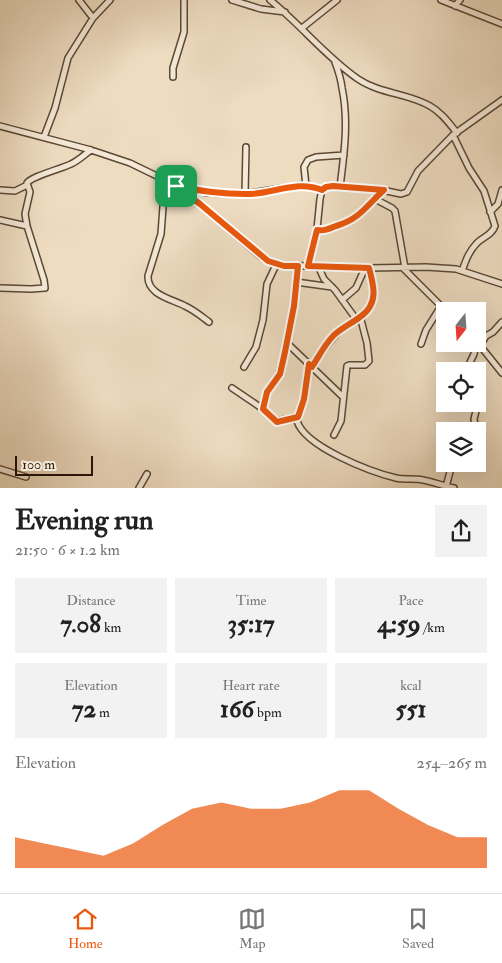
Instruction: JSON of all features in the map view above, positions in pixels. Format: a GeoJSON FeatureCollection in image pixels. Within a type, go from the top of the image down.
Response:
{"type":"FeatureCollection","features":[{"type":"Feature","properties":{"kind":"street"},"geometry":{"type":"LineString","coordinates":[[79,0],[93,18]]}},
{"type":"Feature","properties":{"kind":"street"},"geometry":{"type":"LineString","coordinates":[[44,137],[55,108],[68,58],[93,18],[110,0]]}},
{"type":"Feature","properties":{"kind":"street"},"geometry":{"type":"LineString","coordinates":[[173,77],[173,68],[184,32],[184,0]]}},
{"type":"Feature","properties":{"kind":"street"},"geometry":{"type":"LineString","coordinates":[[232,0],[261,9],[285,12]]}},
{"type":"Feature","properties":{"kind":"street"},"geometry":{"type":"LineString","coordinates":[[270,0],[302,28],[335,62],[366,85],[430,106],[439,113],[455,134],[469,168],[484,191],[494,228],[477,242],[468,253],[462,271]]}},
{"type":"Feature","properties":{"kind":"street"},"geometry":{"type":"LineString","coordinates":[[302,28],[337,0]]}},
{"type":"Feature","properties":{"kind":"street"},"geometry":{"type":"LineString","coordinates":[[441,0],[502,24]]}},
{"type":"Feature","properties":{"kind":"street"},"geometry":{"type":"LineString","coordinates":[[455,6],[460,0]]}},
{"type":"Feature","properties":{"kind":"street"},"geometry":{"type":"LineString","coordinates":[[335,62],[342,88],[345,114],[344,155],[340,187]]}},
{"type":"Feature","properties":{"kind":"street"},"geometry":{"type":"LineString","coordinates":[[176,186],[208,193],[245,194],[290,186],[306,186],[322,190],[326,187],[340,187],[384,190],[401,194],[407,192],[418,171],[455,134],[502,100]]}},
{"type":"Feature","properties":{"kind":"street"},"geometry":{"type":"LineString","coordinates":[[0,126],[91,150],[130,163],[165,180],[200,204],[260,256],[276,264],[367,268],[439,268],[462,271],[502,284]]}},
{"type":"Feature","properties":{"kind":"street"},"geometry":{"type":"LineString","coordinates":[[245,194],[246,147]]}},
{"type":"Feature","properties":{"kind":"street"},"geometry":{"type":"LineString","coordinates":[[0,190],[15,191],[26,185],[31,178],[71,164],[91,150]]}},
{"type":"Feature","properties":{"kind":"street"},"geometry":{"type":"LineString","coordinates":[[306,186],[304,168],[308,160],[316,157],[344,155]]}},
{"type":"Feature","properties":{"kind":"street"},"geometry":{"type":"LineString","coordinates":[[165,180],[161,234],[150,267],[149,286],[154,291],[184,306],[209,322]]}},
{"type":"Feature","properties":{"kind":"street"},"geometry":{"type":"LineString","coordinates":[[0,288],[45,288],[26,226],[25,214],[30,196],[26,185]]}},
{"type":"Feature","properties":{"kind":"street"},"geometry":{"type":"LineString","coordinates":[[308,266],[317,230],[322,190]]}},
{"type":"Feature","properties":{"kind":"street"},"geometry":{"type":"LineString","coordinates":[[317,230],[328,231],[347,223],[360,214],[384,190]]}},
{"type":"Feature","properties":{"kind":"street"},"geometry":{"type":"LineString","coordinates":[[490,212],[498,204],[502,190]]}},
{"type":"Feature","properties":{"kind":"street"},"geometry":{"type":"LineString","coordinates":[[375,199],[395,211],[404,268],[437,302]]}},
{"type":"Feature","properties":{"kind":"street"},"geometry":{"type":"LineString","coordinates":[[0,220],[26,226]]}},
{"type":"Feature","properties":{"kind":"street"},"geometry":{"type":"LineString","coordinates":[[244,367],[256,348],[263,320],[267,284],[276,264]]}},
{"type":"Feature","properties":{"kind":"street"},"geometry":{"type":"LineString","coordinates":[[263,409],[267,392],[280,374],[294,306],[298,266]]}},
{"type":"Feature","properties":{"kind":"street"},"geometry":{"type":"LineString","coordinates":[[318,266],[324,279],[359,318],[367,343],[369,361],[365,365],[348,366],[341,421],[334,435]]}},
{"type":"Feature","properties":{"kind":"street"},"geometry":{"type":"LineString","coordinates":[[342,300],[356,288],[367,268]]}},
{"type":"Feature","properties":{"kind":"street"},"geometry":{"type":"LineString","coordinates":[[367,268],[373,283],[374,297],[369,308],[359,318],[335,334],[311,366],[298,417],[298,424],[330,452],[380,473],[398,478],[424,480],[454,488]]}},
{"type":"Feature","properties":{"kind":"street"},"geometry":{"type":"LineString","coordinates":[[296,282],[332,286]]}},
{"type":"Feature","properties":{"kind":"street"},"geometry":{"type":"LineString","coordinates":[[421,344],[426,330],[436,314]]}},
{"type":"Feature","properties":{"kind":"street"},"geometry":{"type":"LineString","coordinates":[[486,336],[493,332],[502,322]]}},
{"type":"Feature","properties":{"kind":"street"},"geometry":{"type":"LineString","coordinates":[[286,343],[343,397]]}},
{"type":"Feature","properties":{"kind":"street"},"geometry":{"type":"LineString","coordinates":[[485,352],[502,373]]}},
{"type":"Feature","properties":{"kind":"street"},"geometry":{"type":"LineString","coordinates":[[232,388],[263,409],[277,422],[298,417]]}},
{"type":"Feature","properties":{"kind":"street"},"geometry":{"type":"LineString","coordinates":[[0,469],[26,477]]}},
{"type":"Feature","properties":{"kind":"street"},"geometry":{"type":"LineString","coordinates":[[446,487],[450,472]]}},
{"type":"Feature","properties":{"kind":"street"},"geometry":{"type":"LineString","coordinates":[[139,488],[146,474]]}},
{"type":"Feature","properties":{"kind":"route"},"geometry":{"type":"LineString","coordinates":[[176,186],[208,193],[245,194],[290,186],[310,186],[322,190],[333,186],[384,190],[365,210],[347,223],[328,231],[317,230],[308,266],[369,268],[374,297],[369,308],[361,317],[335,334],[312,367],[309,364],[304,399],[298,417],[277,422],[263,409],[267,392],[280,374],[294,306],[298,266],[276,264],[260,256],[200,204],[176,186]]}}]}
